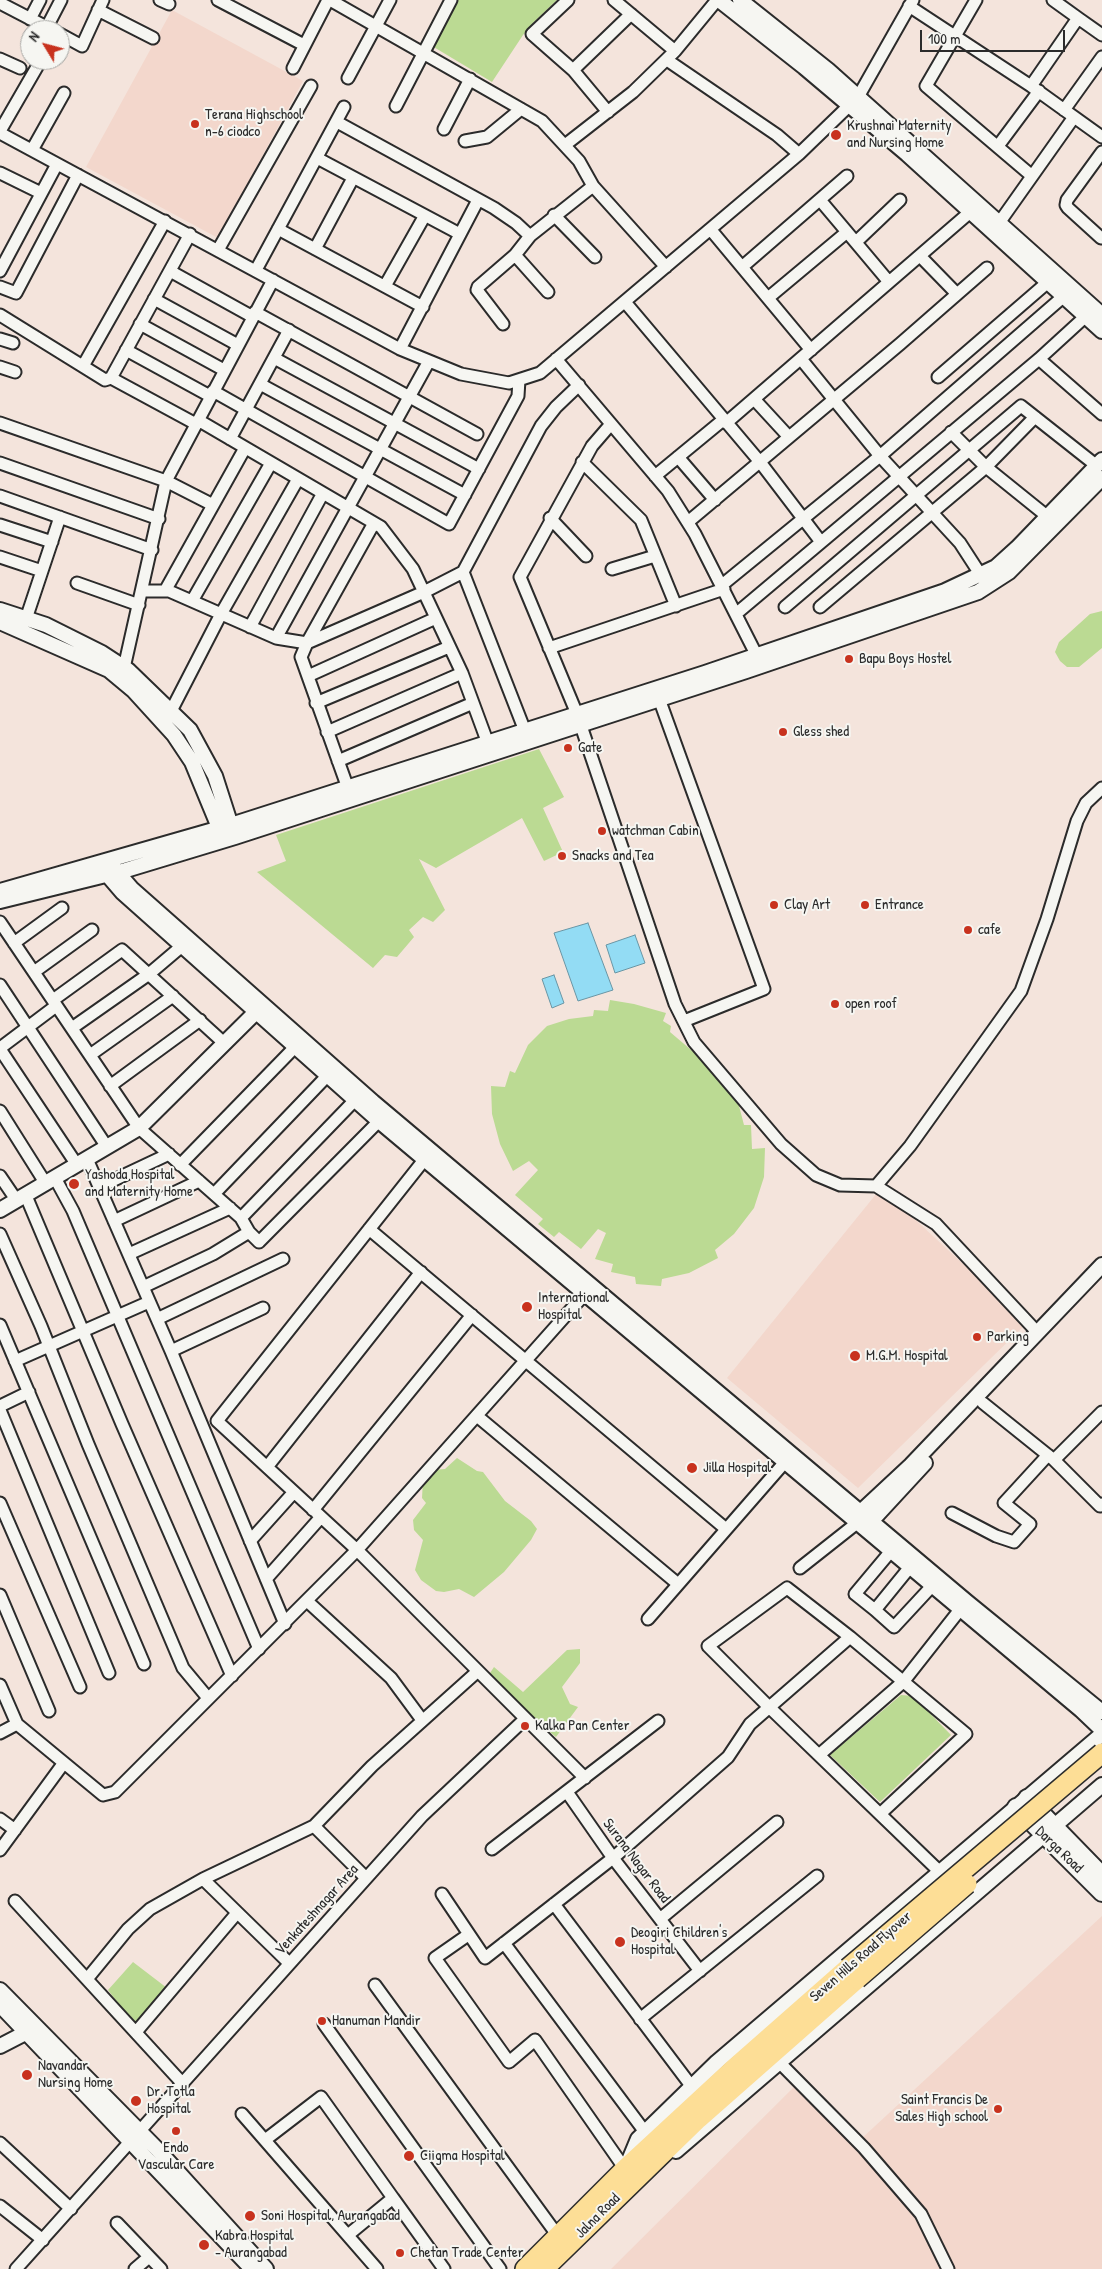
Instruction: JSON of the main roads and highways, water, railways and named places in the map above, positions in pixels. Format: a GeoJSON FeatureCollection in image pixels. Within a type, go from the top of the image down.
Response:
{"type":"FeatureCollection","features":[{"type":"Feature","properties":{"kind":"highway","name":"Seven Hills Road Flyover"},"geometry":{"type":"LineString","coordinates":[[625,2169],[731,2071],[848,1968],[1102,1753]]}},
{"type":"Feature","properties":{"kind":"highway","name":"Seven Hills Road Flyover"},"geometry":{"type":"LineString","coordinates":[[649,2147],[674,2142],[843,1991],[1102,1767]]}},
{"type":"Feature","properties":{"kind":"highway","name":"Jalna Road"},"geometry":{"type":"LineString","coordinates":[[544,2269],[649,2147]]}},
{"type":"Feature","properties":{"kind":"highway","name":"Jalna Road"},"geometry":{"type":"LineString","coordinates":[[525,2269],[625,2169]]}},
{"type":"Feature","properties":{"kind":"main road","name":"Darga Road"},"geometry":{"type":"LineString","coordinates":[[1021,1802],[1102,1893]]}},
{"type":"Feature","properties":{"kind":"main road","name":"Darga Road"},"geometry":{"type":"LineString","coordinates":[[1048,1831],[1102,1875]]}},
{"type":"Feature","properties":{"kind":"water"},"geometry":{"type":"Polygon","coordinates":[[[588,923],[613,990],[578,1001],[554,933],[588,923]]]}},
{"type":"Feature","properties":{"kind":"water"},"geometry":{"type":"Polygon","coordinates":[[[635,935],[645,963],[615,973],[606,945],[635,935]]]}},
{"type":"Feature","properties":{"kind":"water"},"geometry":{"type":"Polygon","coordinates":[[[554,975],[564,1003],[552,1008],[542,979],[554,975]]]}},
{"type":"Feature","properties":{"kind":"place","name":"Terana Highschool n-6 ciodco"},"geometry":{"type":"Point","coordinates":[195,124]}},
{"type":"Feature","properties":{"kind":"place","name":"Krushnai Maternity and Nursing Home"},"geometry":{"type":"Point","coordinates":[836,135]}},
{"type":"Feature","properties":{"kind":"place","name":"Bapu Boys Hostel"},"geometry":{"type":"Point","coordinates":[849,659]}},
{"type":"Feature","properties":{"kind":"place","name":"Gless shed"},"geometry":{"type":"Point","coordinates":[783,732]}},
{"type":"Feature","properties":{"kind":"place","name":"Gate"},"geometry":{"type":"Point","coordinates":[568,748]}},
{"type":"Feature","properties":{"kind":"place","name":"watchman Cabin"},"geometry":{"type":"Point","coordinates":[602,831]}},
{"type":"Feature","properties":{"kind":"place","name":"Snacks and Tea"},"geometry":{"type":"Point","coordinates":[562,856]}},
{"type":"Feature","properties":{"kind":"place","name":"Clay Art"},"geometry":{"type":"Point","coordinates":[774,905]}},
{"type":"Feature","properties":{"kind":"place","name":"Entrance"},"geometry":{"type":"Point","coordinates":[865,905]}},
{"type":"Feature","properties":{"kind":"place","name":"cafe"},"geometry":{"type":"Point","coordinates":[968,930]}},
{"type":"Feature","properties":{"kind":"place","name":"open roof"},"geometry":{"type":"Point","coordinates":[835,1004]}},
{"type":"Feature","properties":{"kind":"place","name":"Yashoda Hospital and Maternity Home"},"geometry":{"type":"Point","coordinates":[74,1184]}},
{"type":"Feature","properties":{"kind":"place","name":"International Hospital"},"geometry":{"type":"Point","coordinates":[527,1307]}},
{"type":"Feature","properties":{"kind":"place","name":"Parking"},"geometry":{"type":"Point","coordinates":[977,1337]}},
{"type":"Feature","properties":{"kind":"place","name":"M.G.M. Hospital"},"geometry":{"type":"Point","coordinates":[855,1356]}},
{"type":"Feature","properties":{"kind":"place","name":"Jilla Hospital"},"geometry":{"type":"Point","coordinates":[692,1468]}},
{"type":"Feature","properties":{"kind":"place","name":"Kalka Pan Center"},"geometry":{"type":"Point","coordinates":[525,1726]}},
{"type":"Feature","properties":{"kind":"place","name":"Deogiri Children's Hospital"},"geometry":{"type":"Point","coordinates":[620,1942]}},
{"type":"Feature","properties":{"kind":"place","name":"Hanuman Mandir"},"geometry":{"type":"Point","coordinates":[322,2021]}},
{"type":"Feature","properties":{"kind":"place","name":"Navandar Nursing Home"},"geometry":{"type":"Point","coordinates":[27,2075]}},
{"type":"Feature","properties":{"kind":"place","name":"Dr. Totla Hospital"},"geometry":{"type":"Point","coordinates":[136,2101]}},
{"type":"Feature","properties":{"kind":"place","name":"Saint Francis De Sales High school"},"geometry":{"type":"Point","coordinates":[998,2109]}},
{"type":"Feature","properties":{"kind":"place","name":"Endo Vascular Care"},"geometry":{"type":"Point","coordinates":[176,2131]}},
{"type":"Feature","properties":{"kind":"place","name":"Ciigma Hospital"},"geometry":{"type":"Point","coordinates":[409,2156]}},
{"type":"Feature","properties":{"kind":"place","name":"Soni Hospital, Aurangabad"},"geometry":{"type":"Point","coordinates":[250,2216]}},
{"type":"Feature","properties":{"kind":"place","name":"Kabra Hospital - Aurangabad"},"geometry":{"type":"Point","coordinates":[204,2245]}},
{"type":"Feature","properties":{"kind":"place","name":"Chetan Trade Center"},"geometry":{"type":"Point","coordinates":[400,2253]}}]}
